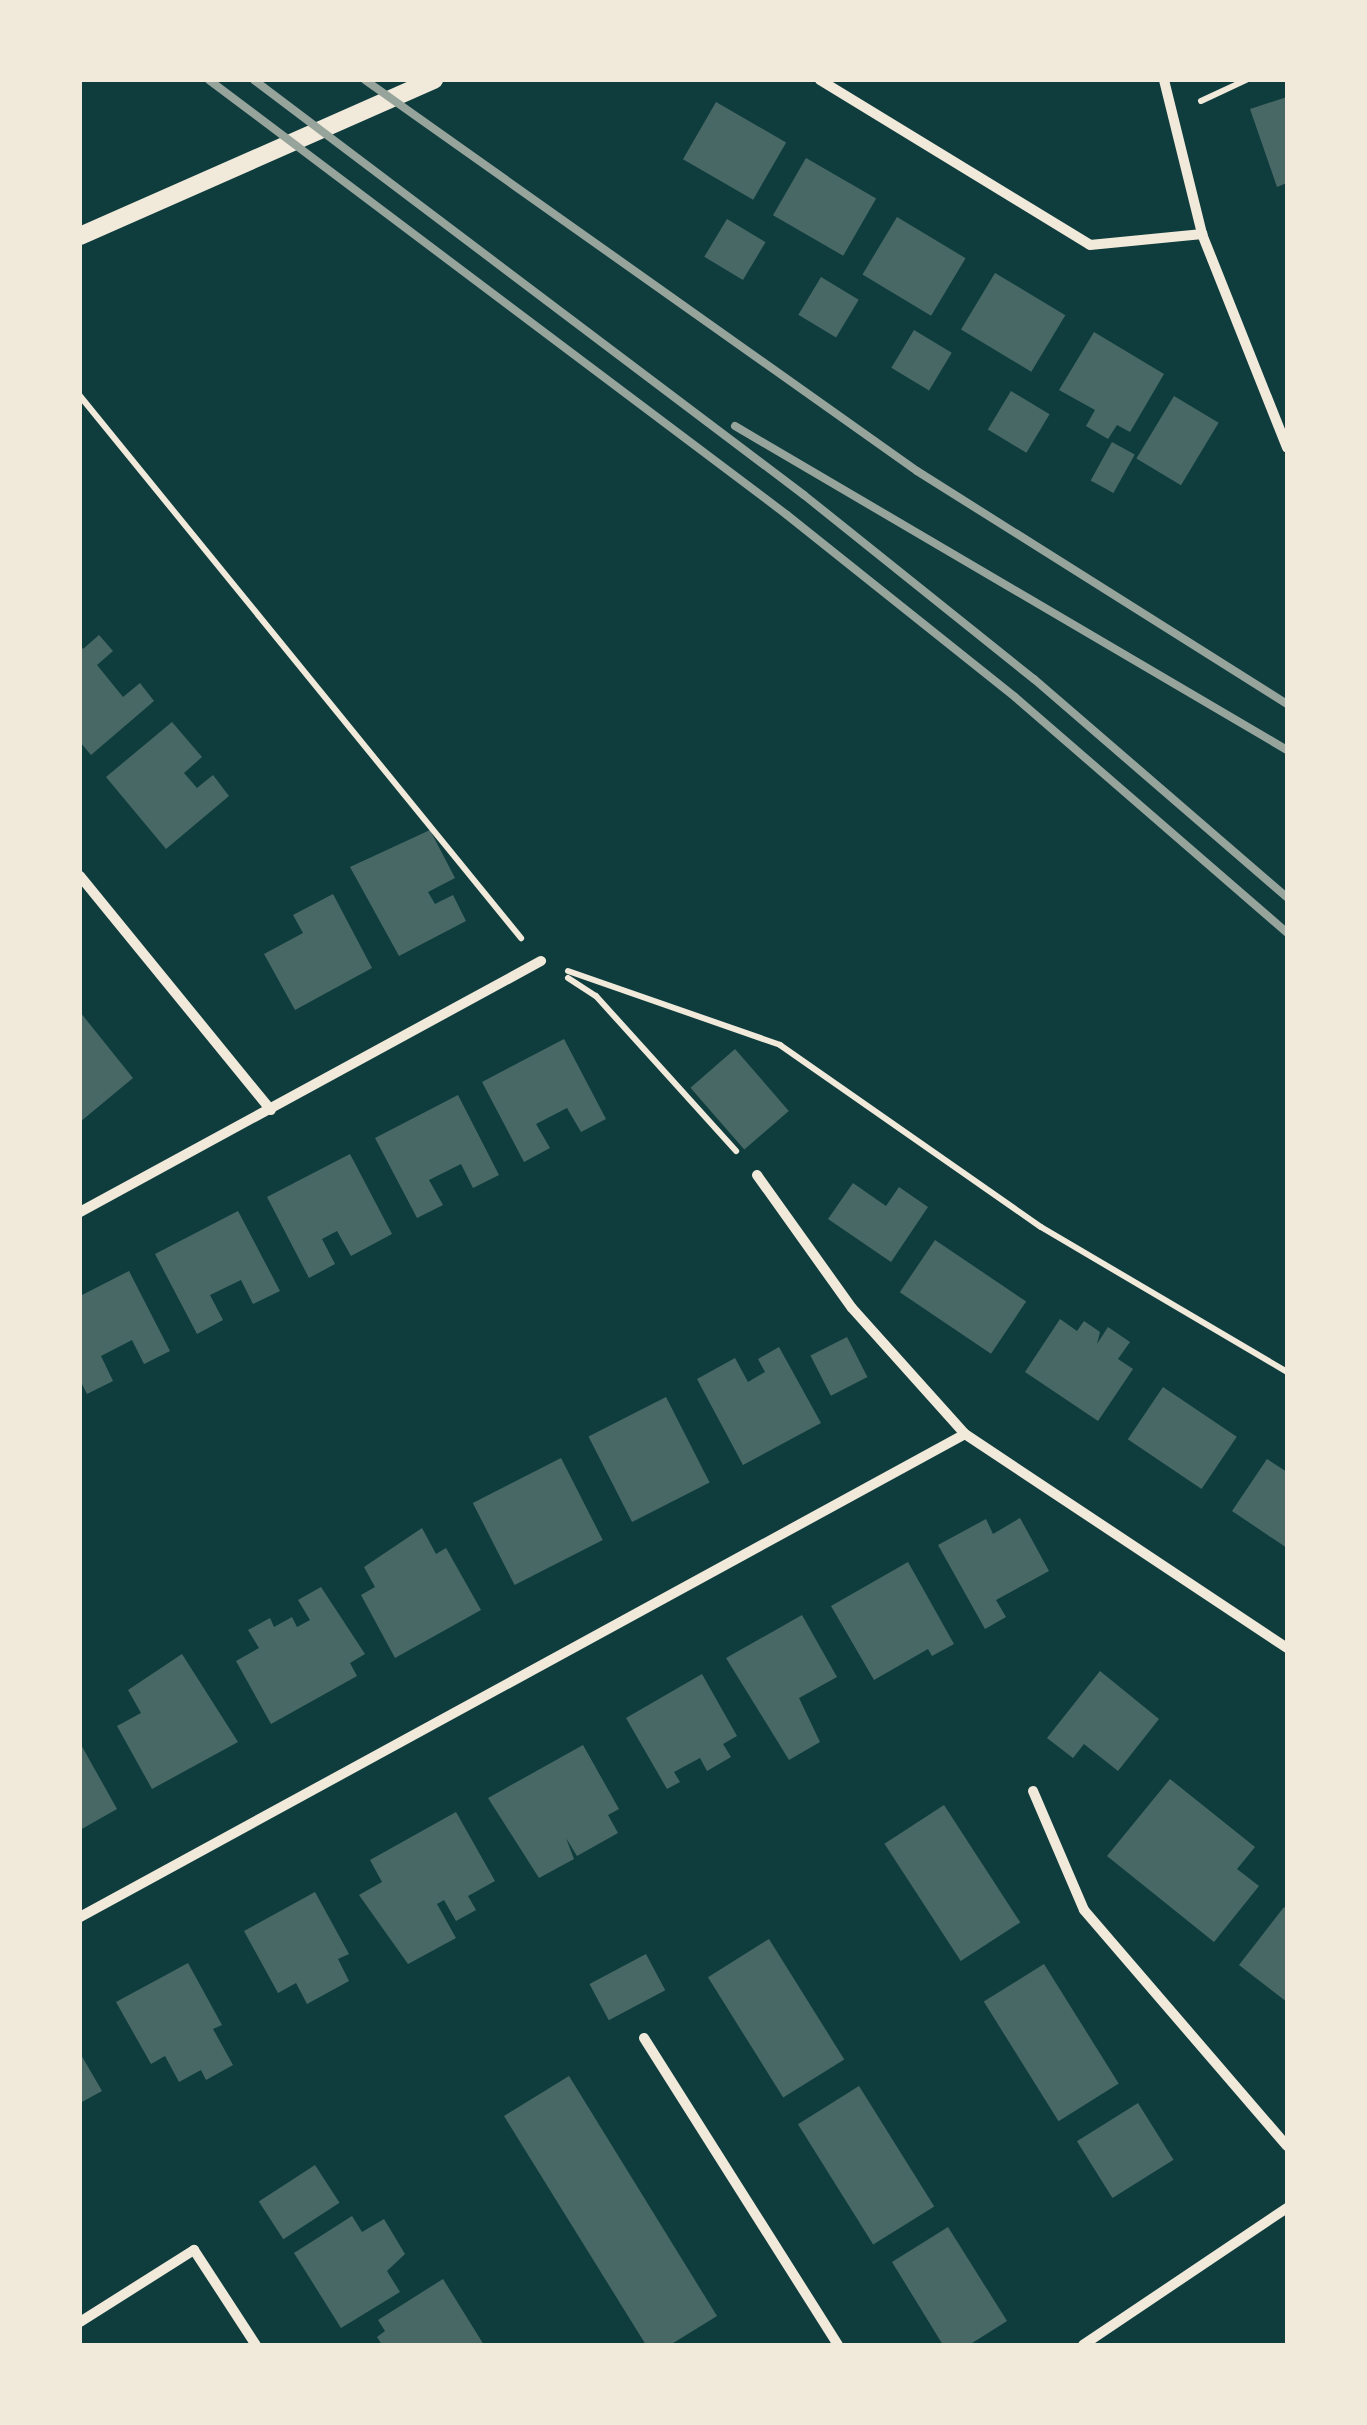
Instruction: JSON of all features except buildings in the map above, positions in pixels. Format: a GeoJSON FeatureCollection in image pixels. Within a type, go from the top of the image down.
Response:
{"type":"FeatureCollection","features":[{"type":"Feature","properties":{"kind":"street"},"geometry":{"type":"LineString","coordinates":[[80,236],[434,80]]}},
{"type":"Feature","properties":{"kind":"street"},"geometry":{"type":"LineString","coordinates":[[820,80],[1090,245],[1202,234]]}},
{"type":"Feature","properties":{"kind":"street"},"geometry":{"type":"LineString","coordinates":[[1164,80],[1202,234],[1287,448]]}},
{"type":"Feature","properties":{"kind":"street"},"geometry":{"type":"LineString","coordinates":[[80,876],[272,1110]]}},
{"type":"Feature","properties":{"kind":"street"},"geometry":{"type":"LineString","coordinates":[[80,1212],[541,961]]}},
{"type":"Feature","properties":{"kind":"street"},"geometry":{"type":"LineString","coordinates":[[757,1175],[852,1308],[964,1434],[1287,1648]]}},
{"type":"Feature","properties":{"kind":"street"},"geometry":{"type":"LineString","coordinates":[[80,1917],[964,1434]]}},
{"type":"Feature","properties":{"kind":"street"},"geometry":{"type":"LineString","coordinates":[[1033,1791],[1084,1910],[1287,2146]]}},
{"type":"Feature","properties":{"kind":"street"},"geometry":{"type":"LineString","coordinates":[[644,2038],[838,2345]]}},
{"type":"Feature","properties":{"kind":"street"},"geometry":{"type":"LineString","coordinates":[[1083,2345],[1287,2208]]}},
{"type":"Feature","properties":{"kind":"street"},"geometry":{"type":"LineString","coordinates":[[80,2322],[194,2250],[256,2345]]}},
{"type":"Feature","properties":{"kind":"path"},"geometry":{"type":"LineString","coordinates":[[1173,114],[1246,80]]}},
{"type":"Feature","properties":{"kind":"path"},"geometry":{"type":"LineString","coordinates":[[80,396],[541,961],[596,996],[757,1175]]}},
{"type":"Feature","properties":{"kind":"path"},"geometry":{"type":"LineString","coordinates":[[541,961],[780,1046],[1041,1228],[1287,1372]]}},
{"type":"Feature","properties":{"kind":"railway"},"geometry":{"type":"LineString","coordinates":[[209,80],[787,515],[1015,697],[1287,933]]}},
{"type":"Feature","properties":{"kind":"railway"},"geometry":{"type":"LineString","coordinates":[[254,80],[804,495],[1034,679],[1287,897]]}},
{"type":"Feature","properties":{"kind":"railway"},"geometry":{"type":"LineString","coordinates":[[365,80],[917,471],[1287,704]]}},
{"type":"Feature","properties":{"kind":"railway"},"geometry":{"type":"LineString","coordinates":[[735,426],[1287,750]]}}]}
